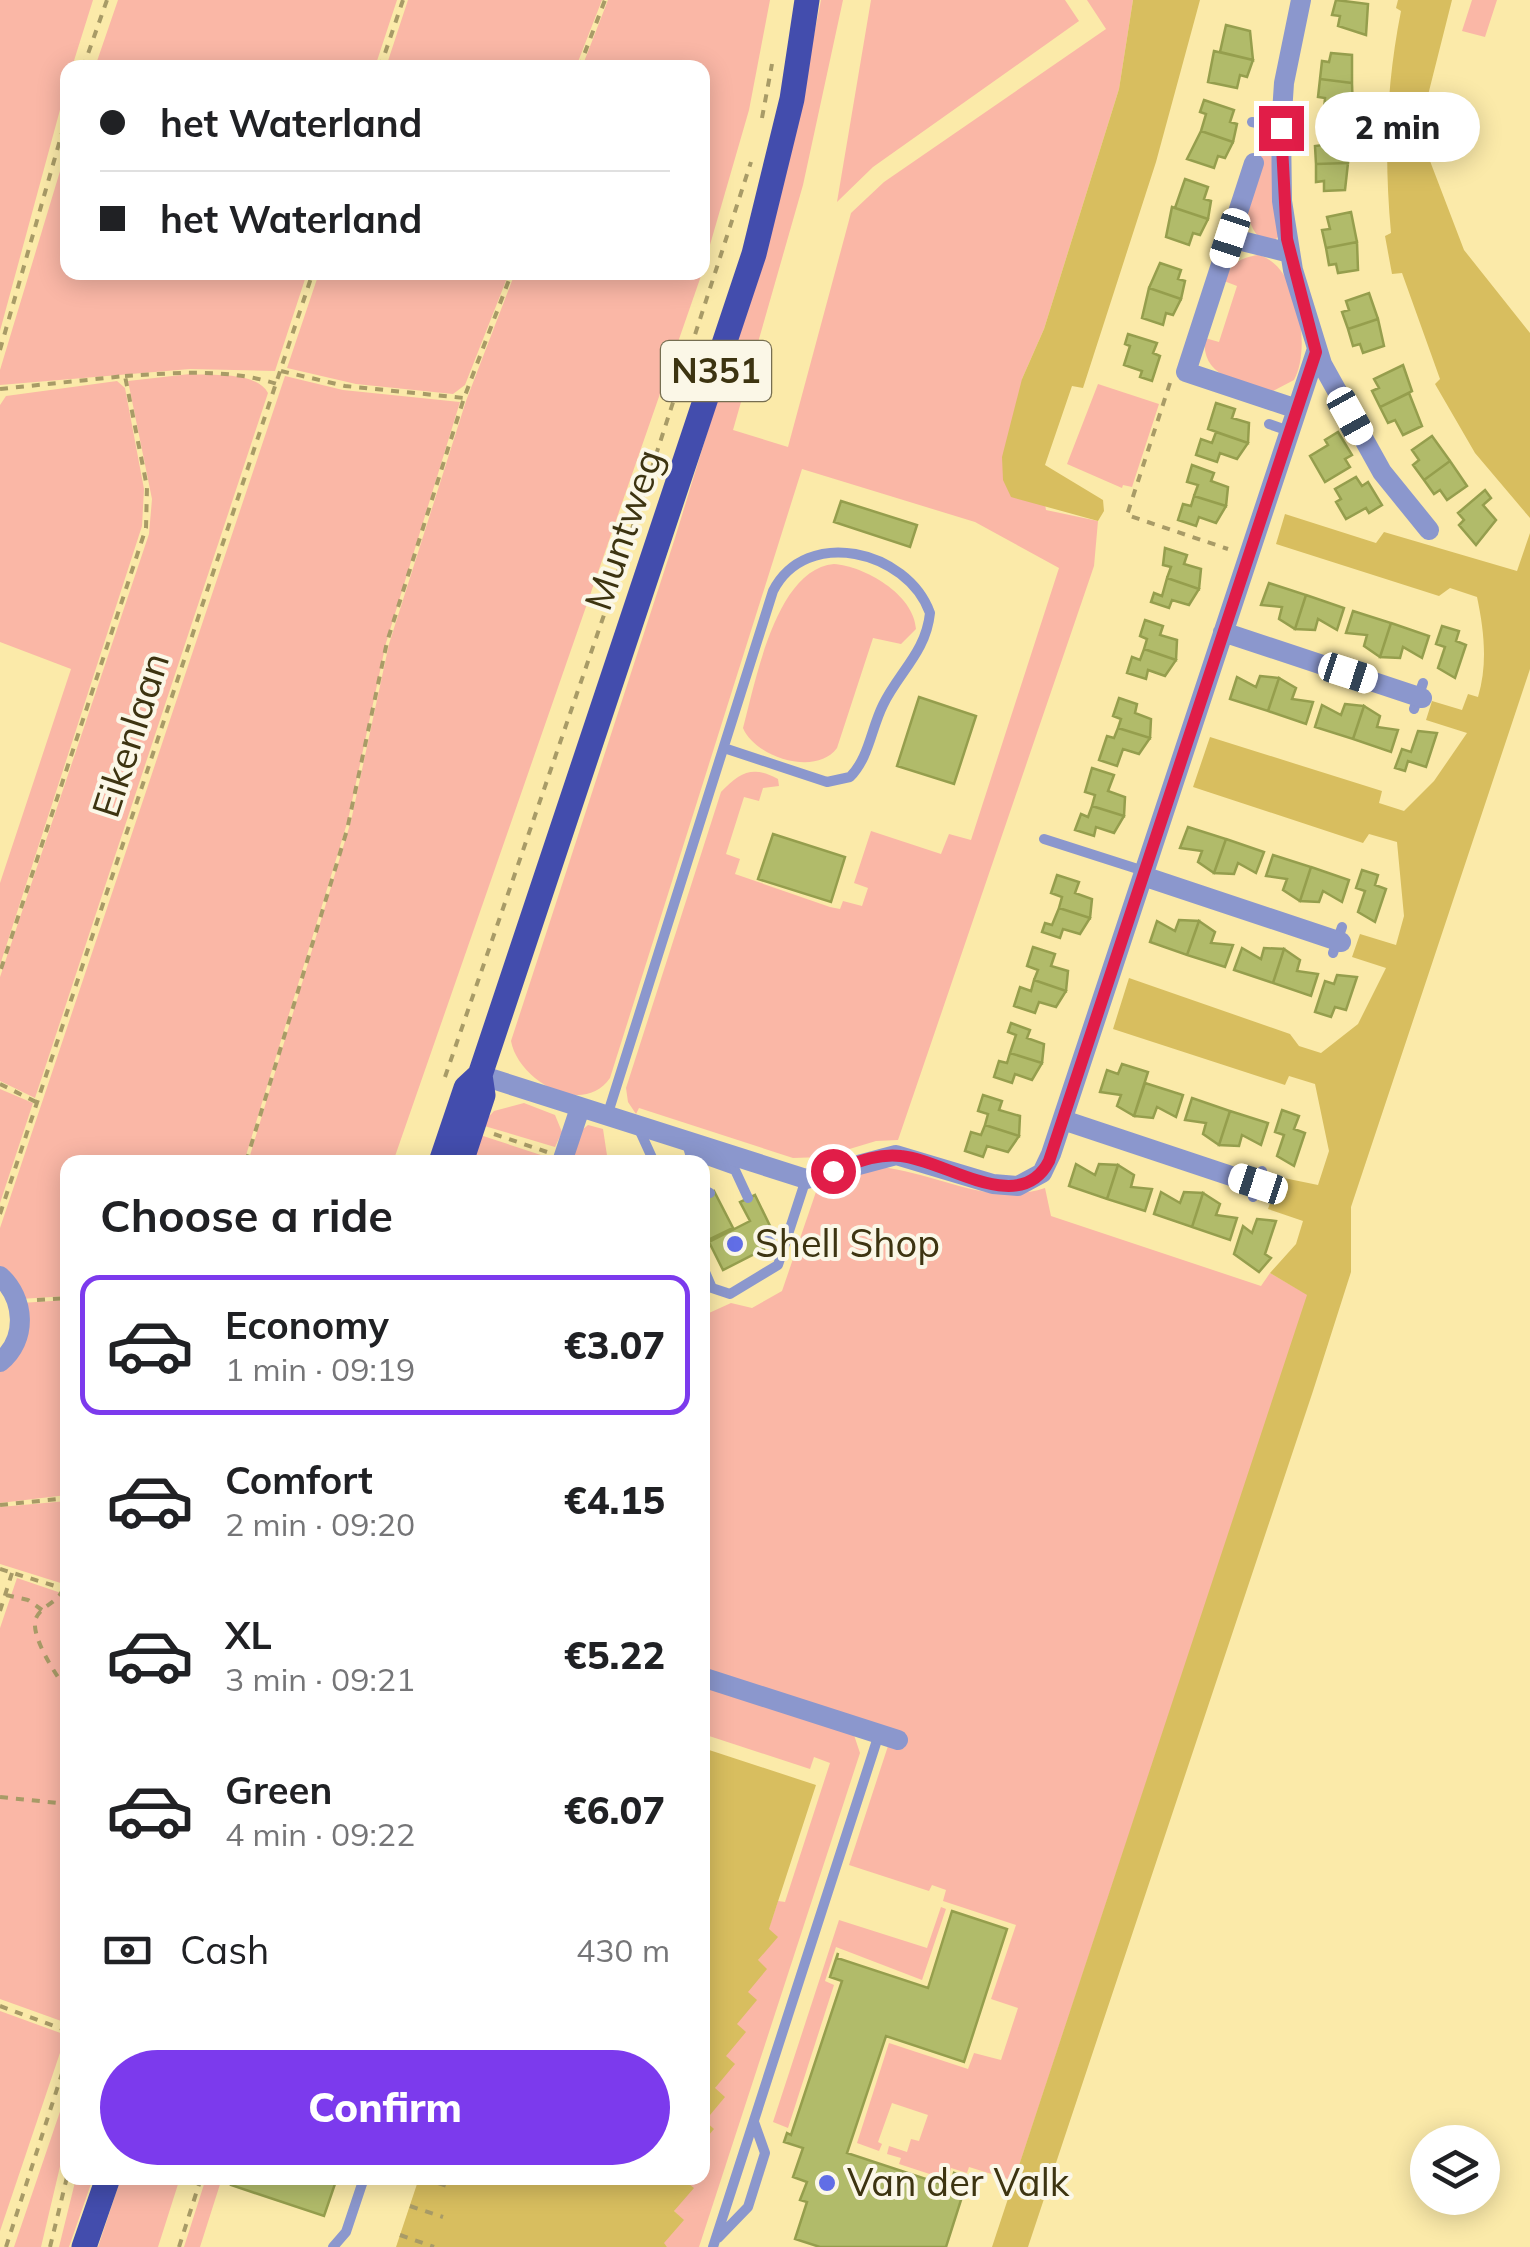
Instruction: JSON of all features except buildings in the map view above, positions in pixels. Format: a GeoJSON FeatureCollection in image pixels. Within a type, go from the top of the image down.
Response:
{"type":"FeatureCollection","features":[{"type":"Feature","properties":{"kind":"main road","name":"Muntweg"},"geometry":{"type":"LineString","coordinates":[[462,1155],[483,1094],[480,1075],[754,254],[786,128],[807,0]]}},
{"type":"Feature","properties":{"kind":"main road","name":"Muntweg"},"geometry":{"type":"LineString","coordinates":[[443,1155],[466,1088],[480,1075]]}},
{"type":"Feature","properties":{"kind":"main road"},"geometry":{"type":"LineString","coordinates":[[84,2247],[106,2185]]}},
{"type":"Feature","properties":{"kind":"street"},"geometry":{"type":"LineString","coordinates":[[1302,0],[1289,52],[1285,136],[1294,224],[1290,254],[1316,352],[1382,472],[1429,530]]}},
{"type":"Feature","properties":{"kind":"street"},"geometry":{"type":"LineString","coordinates":[[1254,163],[1230,238],[1183,358],[1186,372],[1297,409]]}},
{"type":"Feature","properties":{"kind":"street"},"geometry":{"type":"LineString","coordinates":[[1230,238],[1290,254]]}},
{"type":"Feature","properties":{"kind":"street"},"geometry":{"type":"LineString","coordinates":[[480,1075],[806,1179],[869,1159],[900,1156],[1001,1186],[1025,1184],[1046,1166],[1316,352]]}},
{"type":"Feature","properties":{"kind":"street"},"geometry":{"type":"LineString","coordinates":[[1223,632],[1420,697]]}},
{"type":"Feature","properties":{"kind":"street"},"geometry":{"type":"LineString","coordinates":[[1144,874],[1338,941]]}},
{"type":"Feature","properties":{"kind":"street"},"geometry":{"type":"LineString","coordinates":[[560,1155],[580,1108]]}},
{"type":"Feature","properties":{"kind":"street"},"geometry":{"type":"LineString","coordinates":[[1062,1120],[1258,1185]]}},
{"type":"Feature","properties":{"kind":"street"},"geometry":{"type":"LineString","coordinates":[[0,1276],[14,1294],[20,1323],[15,1344],[0,1362]]}},
{"type":"Feature","properties":{"kind":"street"},"geometry":{"type":"LineString","coordinates":[[710,1679],[889,1737]]}},
{"type":"Feature","properties":{"kind":"lane"},"geometry":{"type":"LineString","coordinates":[[1252,122],[1285,136]]}},
{"type":"Feature","properties":{"kind":"lane"},"geometry":{"type":"LineString","coordinates":[[1269,424],[1290,431]]}},
{"type":"Feature","properties":{"kind":"lane"},"geometry":{"type":"LineString","coordinates":[[608,1113],[773,591],[790,566],[817,552],[835,551],[894,569],[916,590],[930,613],[925,638],[884,703],[863,760],[850,778],[827,782],[724,748]]}},
{"type":"Feature","properties":{"kind":"lane"},"geometry":{"type":"LineString","coordinates":[[1044,839],[1144,874]]}},
{"type":"Feature","properties":{"kind":"lane"},"geometry":{"type":"LineString","coordinates":[[636,1122],[651,1155]]}},
{"type":"Feature","properties":{"kind":"lane"},"geometry":{"type":"LineString","coordinates":[[686,1139],[693,1155]]}},
{"type":"Feature","properties":{"kind":"lane"},"geometry":{"type":"LineString","coordinates":[[710,1161],[735,1170],[748,1198]]}},
{"type":"Feature","properties":{"kind":"lane"},"geometry":{"type":"LineString","coordinates":[[710,1287],[730,1294],[778,1264],[806,1179]]}},
{"type":"Feature","properties":{"kind":"lane"},"geometry":{"type":"LineString","coordinates":[[765,1231],[772,1245],[783,1248]]}},
{"type":"Feature","properties":{"kind":"lane"},"geometry":{"type":"LineString","coordinates":[[714,2244],[889,1737]]}},
{"type":"Feature","properties":{"kind":"lane"},"geometry":{"type":"LineString","coordinates":[[714,2244],[748,2207],[765,2153],[754,2121]]}},
{"type":"Feature","properties":{"kind":"lane"},"geometry":{"type":"LineString","coordinates":[[332,2247],[346,2232],[362,2185]]}},
{"type":"Feature","properties":{"kind":"path"},"geometry":{"type":"LineString","coordinates":[[86,60],[107,0]]}},
{"type":"Feature","properties":{"kind":"path"},"geometry":{"type":"LineString","coordinates":[[383,60],[402,0]]}},
{"type":"Feature","properties":{"kind":"path"},"geometry":{"type":"LineString","coordinates":[[582,60],[606,0]]}},
{"type":"Feature","properties":{"kind":"path"},"geometry":{"type":"LineString","coordinates":[[760,132],[775,51]]}},
{"type":"Feature","properties":{"kind":"path"},"geometry":{"type":"LineString","coordinates":[[0,350],[60,140]]}},
{"type":"Feature","properties":{"kind":"path"},"geometry":{"type":"LineString","coordinates":[[445,1078],[646,488],[753,156]]}},
{"type":"Feature","properties":{"kind":"path","name":"Eikenlaan"},"geometry":{"type":"LineString","coordinates":[[0,1214],[310,280]]}},
{"type":"Feature","properties":{"kind":"path"},"geometry":{"type":"LineString","coordinates":[[248,1155],[347,830],[387,642],[464,398],[509,280]]}},
{"type":"Feature","properties":{"kind":"path"},"geometry":{"type":"LineString","coordinates":[[281,371],[358,388],[464,398]]}},
{"type":"Feature","properties":{"kind":"path"},"geometry":{"type":"LineString","coordinates":[[1,390],[125,376],[208,374],[277,384]]}},
{"type":"Feature","properties":{"kind":"path"},"geometry":{"type":"LineString","coordinates":[[0,972],[146,528],[147,487],[125,376]]}},
{"type":"Feature","properties":{"kind":"path"},"geometry":{"type":"LineString","coordinates":[[1172,379],[1127,516],[1228,549]]}},
{"type":"Feature","properties":{"kind":"path"},"geometry":{"type":"LineString","coordinates":[[0,1084],[38,1102]]}},
{"type":"Feature","properties":{"kind":"path"},"geometry":{"type":"LineString","coordinates":[[479,1129],[551,1155]]}},
{"type":"Feature","properties":{"kind":"path"},"geometry":{"type":"LineString","coordinates":[[20,1301],[60,1298]]}},
{"type":"Feature","properties":{"kind":"path"},"geometry":{"type":"LineString","coordinates":[[0,1506],[60,1499]]}},
{"type":"Feature","properties":{"kind":"path"},"geometry":{"type":"LineString","coordinates":[[0,1569],[60,1588]]}},
{"type":"Feature","properties":{"kind":"path"},"geometry":{"type":"LineString","coordinates":[[0,1612],[12,1573]]}},
{"type":"Feature","properties":{"kind":"path"},"geometry":{"type":"LineString","coordinates":[[6,1595],[28,1600],[42,1610]]}},
{"type":"Feature","properties":{"kind":"path"},"geometry":{"type":"LineString","coordinates":[[60,1598],[36,1619],[46,1659],[60,1679]]}},
{"type":"Feature","properties":{"kind":"path"},"geometry":{"type":"LineString","coordinates":[[0,1797],[60,1803]]}},
{"type":"Feature","properties":{"kind":"path"},"geometry":{"type":"LineString","coordinates":[[0,2006],[60,2028]]}},
{"type":"Feature","properties":{"kind":"path"},"geometry":{"type":"LineString","coordinates":[[6,2247],[60,2080]]}},
{"type":"Feature","properties":{"kind":"path"},"geometry":{"type":"LineString","coordinates":[[50,2247],[65,2185]]}},
{"type":"Feature","properties":{"kind":"path"},"geometry":{"type":"LineString","coordinates":[[179,2247],[199,2185]]}},
{"type":"Feature","properties":{"kind":"path"},"geometry":{"type":"LineString","coordinates":[[445,2185],[454,2188]]}},
{"type":"Feature","properties":{"kind":"path"},"geometry":{"type":"LineString","coordinates":[[410,2206],[444,2217]]}},
{"type":"Feature","properties":{"kind":"path"},"geometry":{"type":"LineString","coordinates":[[400,2235],[434,2247]]}},
{"type":"Feature","properties":{"kind":"shaded area"},"geometry":{"type":"Polygon","coordinates":[[[0,0],[93,0],[74,60],[60,60],[60,110],[0,331],[0,0]]]}},
{"type":"Feature","properties":{"kind":"shaded area"},"geometry":{"type":"Polygon","coordinates":[[[118,0],[397,0],[377,60],[97,60],[118,0]]]}},
{"type":"Feature","properties":{"kind":"shaded area"},"geometry":{"type":"Polygon","coordinates":[[[408,0],[602,0],[579,60],[388,60],[408,0]]]}},
{"type":"Feature","properties":{"kind":"shaded area"},"geometry":{"type":"Polygon","coordinates":[[[608,0],[770,0],[749,110],[710,245],[710,60],[585,60],[608,0]]]}},
{"type":"Feature","properties":{"kind":"shaded area"},"geometry":{"type":"Polygon","coordinates":[[[821,0],[843,0],[803,185],[733,430],[788,447],[851,213],[884,182],[1106,29],[1087,0],[1133,0],[1119,89],[1044,329],[1022,379],[1046,510],[1098,521],[1094,566],[898,1140],[876,1141],[823,1157],[793,1158],[639,1108],[636,1114],[628,1102],[626,1088],[721,792],[734,780],[747,773],[761,772],[778,779],[779,786],[763,788],[759,801],[744,797],[726,854],[740,859],[735,874],[830,907],[840,909],[843,901],[862,906],[868,888],[854,883],[871,831],[941,854],[949,834],[971,840],[1059,568],[975,522],[802,469],[610,1078],[584,1095],[553,1089],[525,1069],[511,1041],[675,538],[785,178],[821,0]]]}},
{"type":"Feature","properties":{"kind":"shaded area"},"geometry":{"type":"Polygon","coordinates":[[[871,0],[1065,0],[1079,21],[873,167],[837,202],[871,0]]]}},
{"type":"Feature","properties":{"kind":"shaded area"},"geometry":{"type":"Polygon","coordinates":[[[1133,0],[1200,0],[1156,162],[1083,388],[1072,386],[1045,465],[1103,500],[1104,511],[1098,521],[1011,497],[1003,480],[1002,457],[1022,379],[1044,329],[1119,89],[1133,0]]]}},
{"type":"Feature","properties":{"kind":"shaded area"},"geometry":{"type":"Polygon","coordinates":[[[1398,0],[1452,0],[1426,103],[1430,161],[1464,250],[1530,333],[1530,518],[1475,453],[1435,384],[1440,379],[1402,273],[1392,274],[1385,236],[1391,233],[1388,122],[1401,11],[1396,8],[1398,0]]]}},
{"type":"Feature","properties":{"kind":"shaded area"},"geometry":{"type":"Polygon","coordinates":[[[1472,0],[1497,0],[1485,37],[1462,31],[1472,0]]]}},
{"type":"Feature","properties":{"kind":"shaded area"},"geometry":{"type":"Polygon","coordinates":[[[1270,140],[1278,237],[1275,240],[1258,236],[1247,201],[1252,173],[1270,140]]]}},
{"type":"Feature","properties":{"kind":"shaded area"},"geometry":{"type":"Polygon","coordinates":[[[60,171],[60,280],[305,280],[275,371],[190,369],[0,385],[0,370],[60,171]]]}},
{"type":"Feature","properties":{"kind":"shaded area"},"geometry":{"type":"Polygon","coordinates":[[[1258,255],[1283,274],[1292,290],[1301,329],[1302,348],[1294,380],[1273,391],[1226,376],[1209,362],[1205,352],[1205,338],[1219,342],[1237,286],[1224,281],[1227,275],[1237,262],[1258,255]]]}},
{"type":"Feature","properties":{"kind":"shaded area"},"geometry":{"type":"Polygon","coordinates":[[[316,280],[506,280],[465,385],[453,394],[356,384],[287,368],[316,280]]]}},
{"type":"Feature","properties":{"kind":"shaded area"},"geometry":{"type":"Polygon","coordinates":[[[512,280],[700,280],[395,1155],[250,1155],[351,821],[389,644],[466,401],[512,280]]]}},
{"type":"Feature","properties":{"kind":"shaded area"},"geometry":{"type":"Polygon","coordinates":[[[190,374],[244,378],[268,393],[35,1098],[0,1081],[0,977],[149,534],[152,499],[128,381],[190,374]]]}},
{"type":"Feature","properties":{"kind":"shaded area"},"geometry":{"type":"Polygon","coordinates":[[[285,376],[343,390],[460,402],[386,643],[348,820],[246,1155],[60,1155],[60,1296],[20,1299],[0,1271],[0,1228],[285,376]]]}},
{"type":"Feature","properties":{"kind":"shaded area"},"geometry":{"type":"Polygon","coordinates":[[[117,381],[125,388],[144,489],[142,526],[0,965],[0,883],[71,669],[0,642],[0,405],[6,396],[117,381]]]}},
{"type":"Feature","properties":{"kind":"shaded area"},"geometry":{"type":"Polygon","coordinates":[[[1098,384],[1159,404],[1132,487],[1122,488],[1067,464],[1098,384]]]}},
{"type":"Feature","properties":{"kind":"shaded area"},"geometry":{"type":"Polygon","coordinates":[[[1285,514],[1376,543],[1384,532],[1517,571],[1530,533],[1530,669],[1351,1207],[1351,1272],[1028,2247],[992,2247],[1307,1295],[1270,1273],[1296,1244],[1303,1221],[1268,1209],[1279,1177],[1318,1185],[1329,1151],[1315,1084],[1289,1076],[1285,1085],[1113,1029],[1129,978],[1290,1034],[1299,1046],[1321,1053],[1358,1024],[1386,968],[1352,957],[1360,934],[1396,945],[1404,916],[1397,842],[1369,834],[1363,843],[1193,787],[1210,737],[1382,791],[1379,803],[1404,811],[1434,781],[1467,733],[1426,720],[1432,701],[1462,710],[1468,694],[1478,697],[1481,685],[1484,647],[1477,597],[1450,588],[1439,596],[1276,544],[1285,514]]]}},
{"type":"Feature","properties":{"kind":"shaded area"},"geometry":{"type":"Polygon","coordinates":[[[834,564],[859,570],[886,584],[907,604],[916,629],[901,644],[873,638],[837,748],[815,761],[787,760],[760,747],[743,728],[762,656],[783,605],[797,585],[814,571],[834,564]]]}},
{"type":"Feature","properties":{"kind":"shaded area"},"geometry":{"type":"Polygon","coordinates":[[[0,1089],[33,1103],[0,1203],[0,1089]]]}},
{"type":"Feature","properties":{"kind":"shaded area"},"geometry":{"type":"Polygon","coordinates":[[[524,1103],[555,1115],[562,1132],[555,1147],[481,1125],[494,1111],[524,1103]]]}},
{"type":"Feature","properties":{"kind":"shaded area"},"geometry":{"type":"Polygon","coordinates":[[[588,1125],[603,1129],[607,1155],[572,1155],[588,1125]]]}},
{"type":"Feature","properties":{"kind":"shaded area"},"geometry":{"type":"Polygon","coordinates":[[[477,1134],[541,1155],[470,1155],[477,1134]]]}},
{"type":"Feature","properties":{"kind":"shaded area"},"geometry":{"type":"Polygon","coordinates":[[[880,1167],[1003,1194],[1045,1188],[1051,1216],[1261,1286],[1270,1273],[1308,1295],[1014,2181],[969,2167],[967,2173],[951,2168],[948,2180],[899,2164],[901,2158],[887,2154],[889,2146],[907,2152],[911,2139],[919,2141],[928,2115],[892,2103],[878,2142],[882,2144],[879,2151],[857,2143],[889,2043],[968,2069],[974,2053],[1001,2060],[1018,2008],[991,1999],[1016,1925],[943,1901],[946,1890],[932,1885],[929,1891],[849,1865],[888,1746],[710,1670],[710,1313],[731,1303],[752,1308],[782,1291],[818,1186],[880,1167]]]}},
{"type":"Feature","properties":{"kind":"shaded area"},"geometry":{"type":"Polygon","coordinates":[[[60,1300],[60,1496],[0,1503],[0,1368],[21,1303],[60,1300]]]}},
{"type":"Feature","properties":{"kind":"shaded area"},"geometry":{"type":"Polygon","coordinates":[[[60,1502],[60,1583],[0,1564],[0,1507],[60,1502]]]}},
{"type":"Feature","properties":{"kind":"shaded area"},"geometry":{"type":"Polygon","coordinates":[[[17,1578],[60,1593],[60,2021],[0,1999],[0,1628],[17,1578]]]}},
{"type":"Feature","properties":{"kind":"shaded area"},"geometry":{"type":"Polygon","coordinates":[[[710,1688],[854,1735],[860,1753],[699,2247],[667,2247],[663,2243],[683,2220],[674,2211],[684,2185],[710,2185],[710,2103],[778,1901],[785,1902],[830,1763],[814,1757],[810,1769],[710,1736],[710,1688]]]}},
{"type":"Feature","properties":{"kind":"shaded area"},"geometry":{"type":"Polygon","coordinates":[[[710,1750],[816,1785],[769,1929],[778,1937],[758,1960],[767,1969],[748,1992],[757,2000],[737,2024],[746,2032],[726,2056],[735,2064],[715,2088],[725,2097],[710,2115],[710,1750]]]}},
{"type":"Feature","properties":{"kind":"shaded area"},"geometry":{"type":"Polygon","coordinates":[[[941,1907],[946,1909],[922,1980],[836,1947],[825,1981],[834,1985],[788,2128],[773,2122],[839,1920],[927,1948],[941,1907]]]}},
{"type":"Feature","properties":{"kind":"shaded area"},"geometry":{"type":"Polygon","coordinates":[[[0,2011],[60,2033],[60,2053],[0,2231],[0,2011]]]}},
{"type":"Feature","properties":{"kind":"shaded area"},"geometry":{"type":"Polygon","coordinates":[[[60,2112],[60,2167],[41,2247],[14,2247],[60,2112]]]}},
{"type":"Feature","properties":{"kind":"shaded area"},"geometry":{"type":"Polygon","coordinates":[[[74,2185],[91,2185],[69,2247],[59,2247],[74,2185]]]}},
{"type":"Feature","properties":{"kind":"shaded area"},"geometry":{"type":"Polygon","coordinates":[[[119,2185],[178,2185],[158,2247],[98,2247],[119,2185]]]}},
{"type":"Feature","properties":{"kind":"shaded area"},"geometry":{"type":"Polygon","coordinates":[[[204,2185],[220,2185],[200,2247],[184,2247],[204,2185]]]}},
{"type":"Feature","properties":{"kind":"shaded area"},"geometry":{"type":"Polygon","coordinates":[[[417,2185],[694,2188],[674,2211],[684,2220],[664,2243],[667,2247],[396,2247],[417,2185]]]}},
{"type":"Feature","properties":{"kind":"place","name":"Shell Shop"},"geometry":{"type":"Point","coordinates":[735,1244]}},
{"type":"Feature","properties":{"kind":"place","name":"Van der Valk"},"geometry":{"type":"Point","coordinates":[827,2183]}},
{"type":"Feature","properties":{"kind":"route"},"geometry":{"type":"LineString","coordinates":[[833,1171],[890,1155],[918,1159],[1009,1187],[1036,1178],[1049,1161],[1316,352],[1287,239],[1280,174],[1281,128]]}}]}
